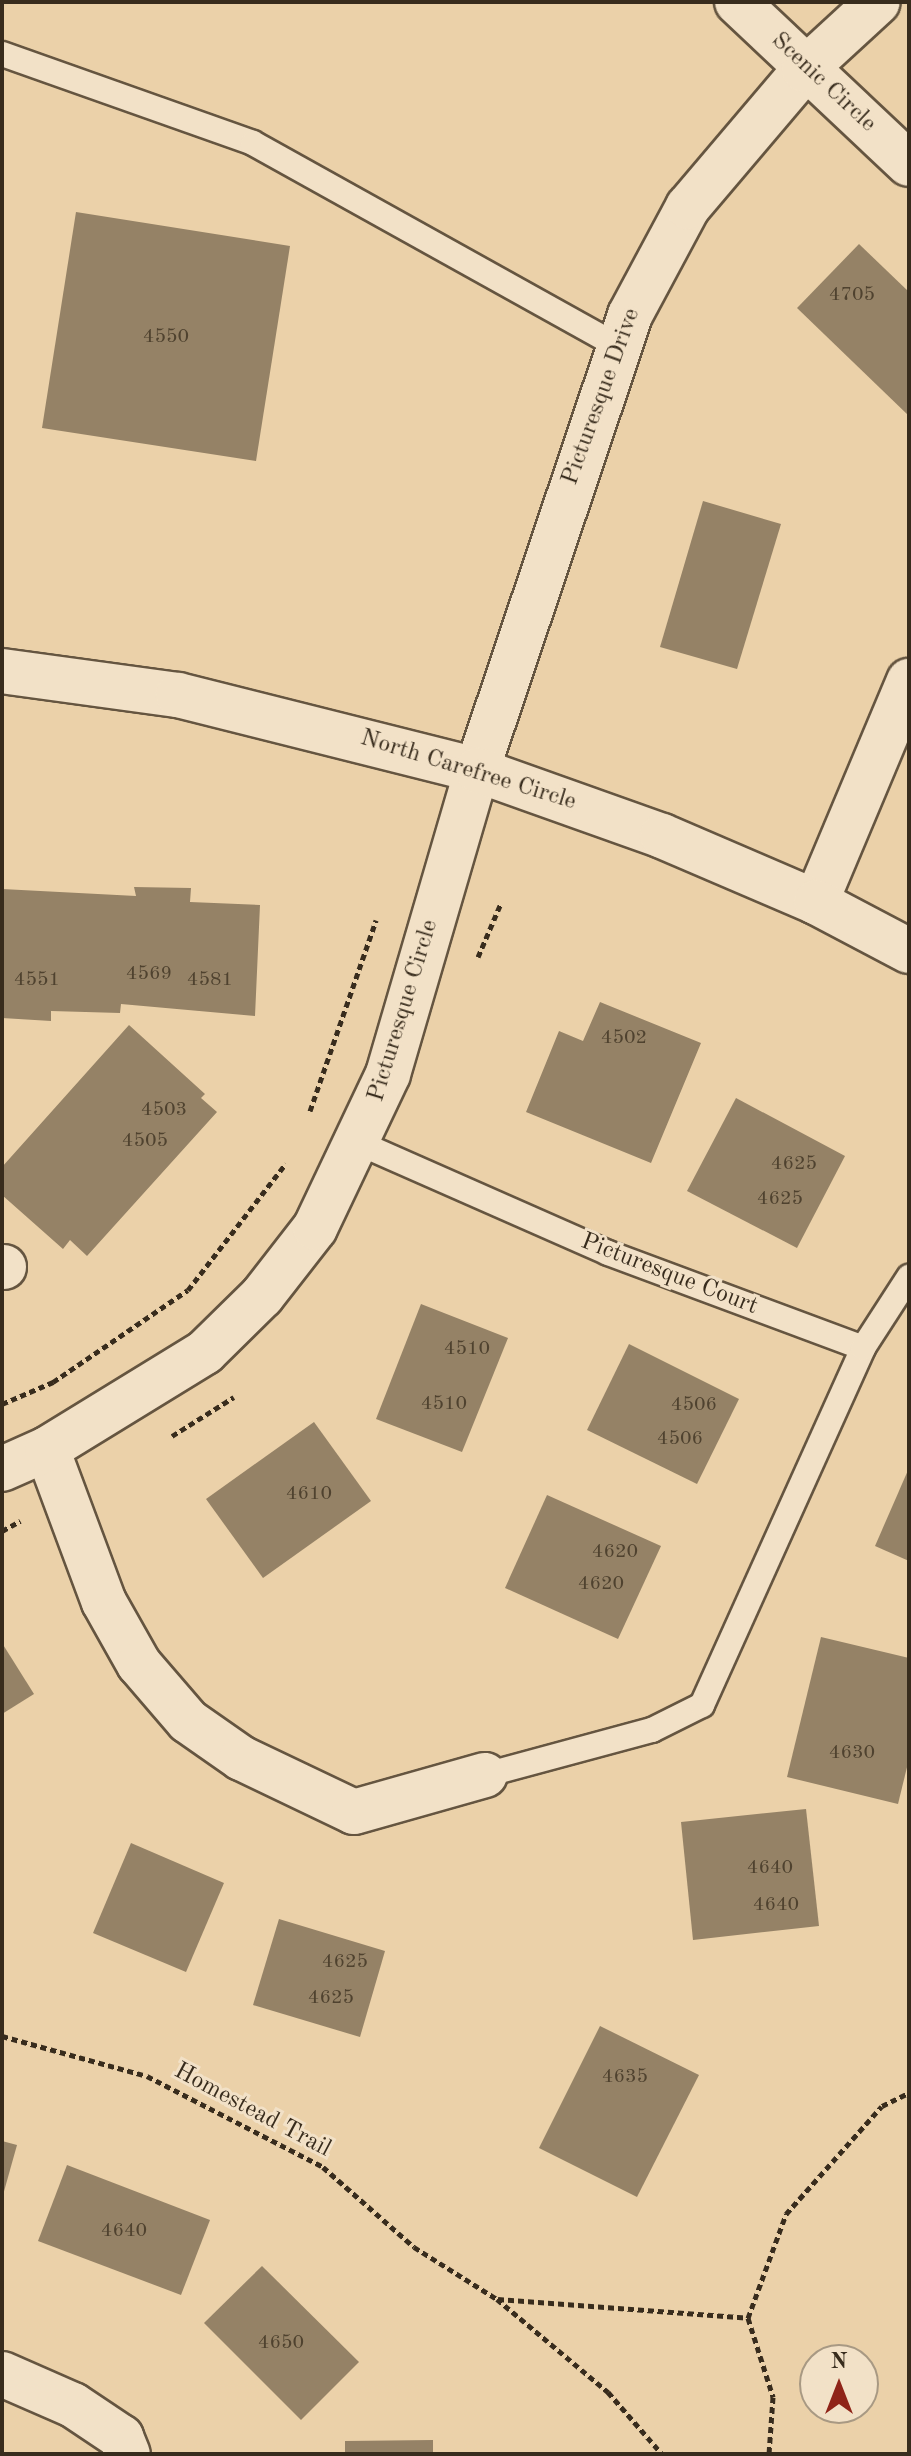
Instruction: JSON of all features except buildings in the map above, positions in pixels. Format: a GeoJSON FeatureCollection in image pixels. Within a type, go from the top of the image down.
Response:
{"type":"FeatureCollection","features":[{"type":"Feature","properties":{"kind":"street","name":"Scenic Circle"},"geometry":{"type":"LineString","coordinates":[[737,2],[804,70],[909,164]]}},
{"type":"Feature","properties":{"kind":"street","name":"Picturesque Drive"},"geometry":{"type":"LineString","coordinates":[[477,770],[618,346],[688,207],[804,70],[878,2]]}},
{"type":"Feature","properties":{"kind":"street","name":"North Carefree Circle"},"geometry":{"type":"LineString","coordinates":[[2,671],[178,695],[477,770],[662,836],[816,902],[909,951]]}},
{"type":"Feature","properties":{"kind":"street"},"geometry":{"type":"LineString","coordinates":[[816,902],[909,681]]}},
{"type":"Feature","properties":{"kind":"street","name":"Picturesque Circle"},"geometry":{"type":"LineString","coordinates":[[2,1469],[47,1449],[205,1352],[262,1296],[315,1228],[359,1143],[388,1074],[477,770]]}},
{"type":"Feature","properties":{"kind":"street"},"geometry":{"type":"LineString","coordinates":[[47,1449],[104,1602],[139,1664],[188,1721],[241,1758],[354,1812],[485,1775]]}},
{"type":"Feature","properties":{"kind":"street"},"geometry":{"type":"LineString","coordinates":[[2,2374],[73,2405],[121,2437],[128,2454]]}},
{"type":"Feature","properties":{"kind":"lane"},"geometry":{"type":"LineString","coordinates":[[2,54],[253,143],[618,346]]}},
{"type":"Feature","properties":{"kind":"lane","name":"Picturesque Court"},"geometry":{"type":"LineString","coordinates":[[359,1143],[608,1253],[863,1348]]}},
{"type":"Feature","properties":{"kind":"lane"},"geometry":{"type":"LineString","coordinates":[[485,1775],[652,1730],[702,1705],[863,1348],[909,1277]]}},
{"type":"Feature","properties":{"kind":"path"},"geometry":{"type":"LineString","coordinates":[[308,1119],[379,913]]}},
{"type":"Feature","properties":{"kind":"path"},"geometry":{"type":"LineString","coordinates":[[2,1404],[53,1382],[188,1290],[297,1149]]}},
{"type":"Feature","properties":{"kind":"path","name":"Homestead Trail"},"geometry":{"type":"LineString","coordinates":[[2,2036],[147,2076],[323,2167],[414,2247],[497,2299],[608,2392],[662,2454]]}},
{"type":"Feature","properties":{"kind":"path"},"geometry":{"type":"LineString","coordinates":[[769,2454],[773,2397],[748,2318],[786,2214],[882,2106],[909,2093]]}},
{"type":"Feature","properties":{"kind":"path","name":"Homestead Trail"},"geometry":{"type":"LineString","coordinates":[[497,2299],[748,2318]]}}]}
